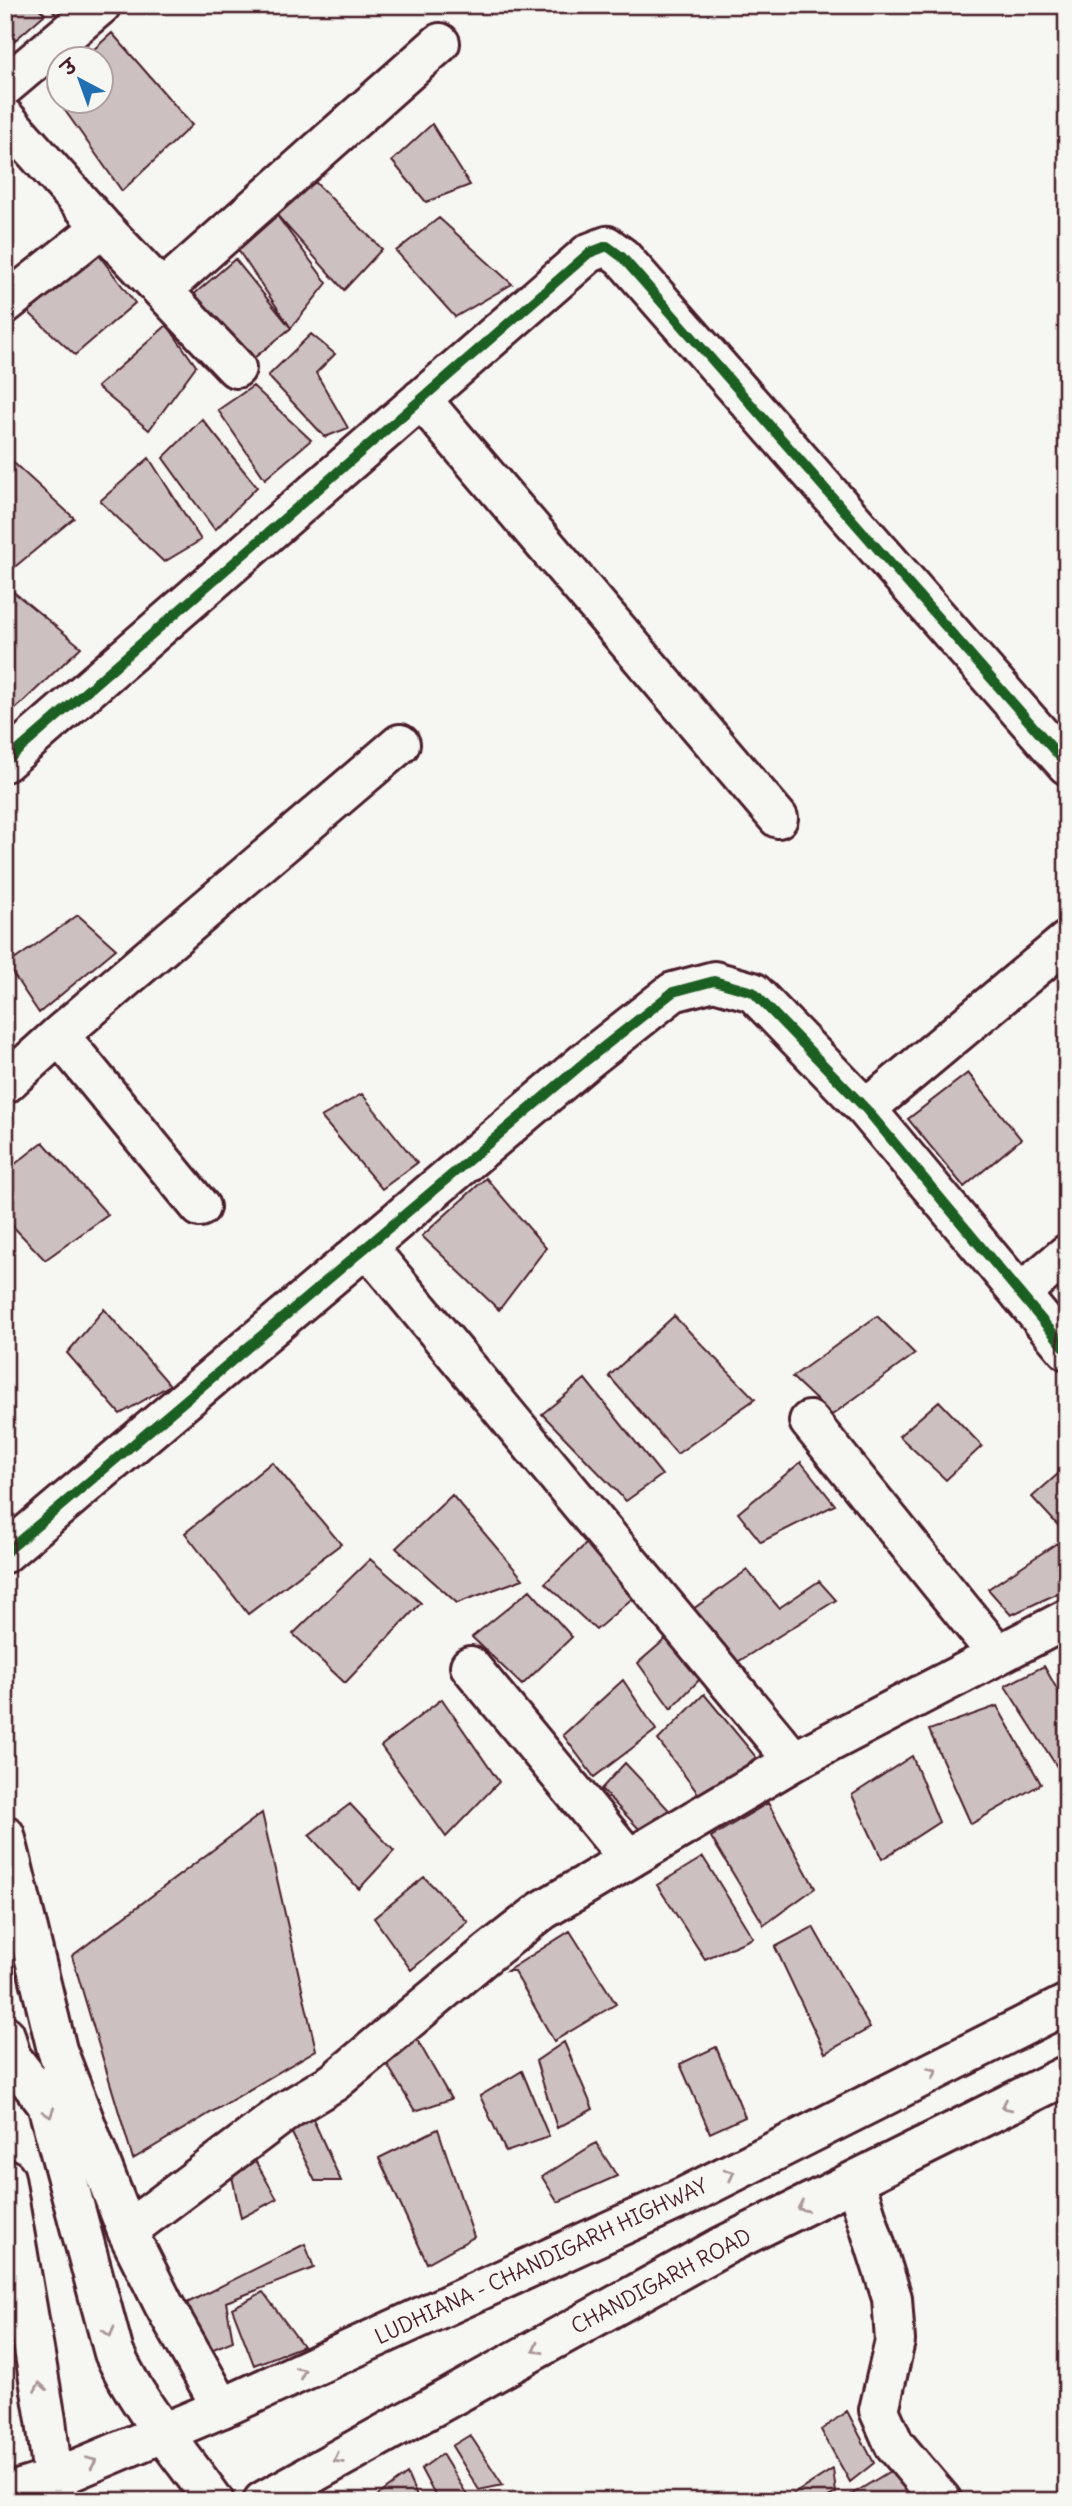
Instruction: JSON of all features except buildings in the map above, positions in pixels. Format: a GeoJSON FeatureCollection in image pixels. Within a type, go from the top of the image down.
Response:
{"type":"FeatureCollection","features":[{"type":"Feature","properties":{"kind":"street"},"geometry":{"type":"LineString","coordinates":[[5,86],[101,5]]}},
{"type":"Feature","properties":{"kind":"street"},"geometry":{"type":"LineString","coordinates":[[162,290],[440,43]]}},
{"type":"Feature","properties":{"kind":"street"},"geometry":{"type":"LineString","coordinates":[[5,118],[236,369]]}},
{"type":"Feature","properties":{"kind":"street"},"geometry":{"type":"LineString","coordinates":[[5,304],[102,226]]}},
{"type":"Feature","properties":{"kind":"street"},"geometry":{"type":"LineString","coordinates":[[5,762],[589,253],[607,246],[622,257],[1067,765]]}},
{"type":"Feature","properties":{"kind":"street"},"geometry":{"type":"LineString","coordinates":[[421,399],[778,818]]}},
{"type":"Feature","properties":{"kind":"street"},"geometry":{"type":"LineString","coordinates":[[5,1084],[400,744]]}},
{"type":"Feature","properties":{"kind":"street"},"geometry":{"type":"LineString","coordinates":[[866,1109],[1067,941]]}},
{"type":"Feature","properties":{"kind":"street"},"geometry":{"type":"LineString","coordinates":[[5,1553],[587,1060],[673,992],[714,981],[753,992],[866,1109],[1067,1350]]}},
{"type":"Feature","properties":{"kind":"street"},"geometry":{"type":"LineString","coordinates":[[59,1035],[200,1207]]}},
{"type":"Feature","properties":{"kind":"street"},"geometry":{"type":"LineString","coordinates":[[367,1247],[794,1761]]}},
{"type":"Feature","properties":{"kind":"street"},"geometry":{"type":"LineString","coordinates":[[1020,1294],[1067,1254]]}},
{"type":"Feature","properties":{"kind":"street"},"geometry":{"type":"LineString","coordinates":[[809,1421],[998,1655]]}},
{"type":"Feature","properties":{"kind":"street"},"geometry":{"type":"LineString","coordinates":[[127,2231],[289,2109],[334,2082],[543,1910],[794,1761],[1067,1619]]}},
{"type":"Feature","properties":{"kind":"street"},"geometry":{"type":"LineString","coordinates":[[470,1666],[629,1859]]}},
{"type":"Feature","properties":{"kind":"street"},"geometry":{"type":"LineString","coordinates":[[5,1835],[57,2050],[127,2231],[164,2305],[222,2408]]}},
{"type":"Feature","properties":{"kind":"street","name":"LUDHIANA - CHANDIGARH HIGHWAY"},"geometry":{"type":"LineString","coordinates":[[5,2494],[57,2490],[163,2433],[686,2196],[1067,2004]]}},
{"type":"Feature","properties":{"kind":"street"},"geometry":{"type":"LineString","coordinates":[[7,2058],[47,2104],[114,2353],[127,2380],[214,2501]]}},
{"type":"Feature","properties":{"kind":"street","name":"CHANDIGARH ROAD"},"geometry":{"type":"LineString","coordinates":[[263,2501],[721,2247],[1067,2075]]}},
{"type":"Feature","properties":{"kind":"street"},"geometry":{"type":"LineString","coordinates":[[5,2178],[57,2490]]}},
{"type":"Feature","properties":{"kind":"street"},"geometry":{"type":"LineString","coordinates":[[855,2181],[891,2298],[895,2341],[879,2410],[894,2444],[942,2501]]}},
{"type":"Feature","properties":{"kind":"cycle path"},"geometry":{"type":"LineString","coordinates":[[5,762],[589,253],[607,246],[622,257],[1067,765]]}},
{"type":"Feature","properties":{"kind":"cycle path"},"geometry":{"type":"LineString","coordinates":[[5,1553],[587,1060],[673,992],[714,981],[753,992],[866,1109],[1067,1350]]}}]}
